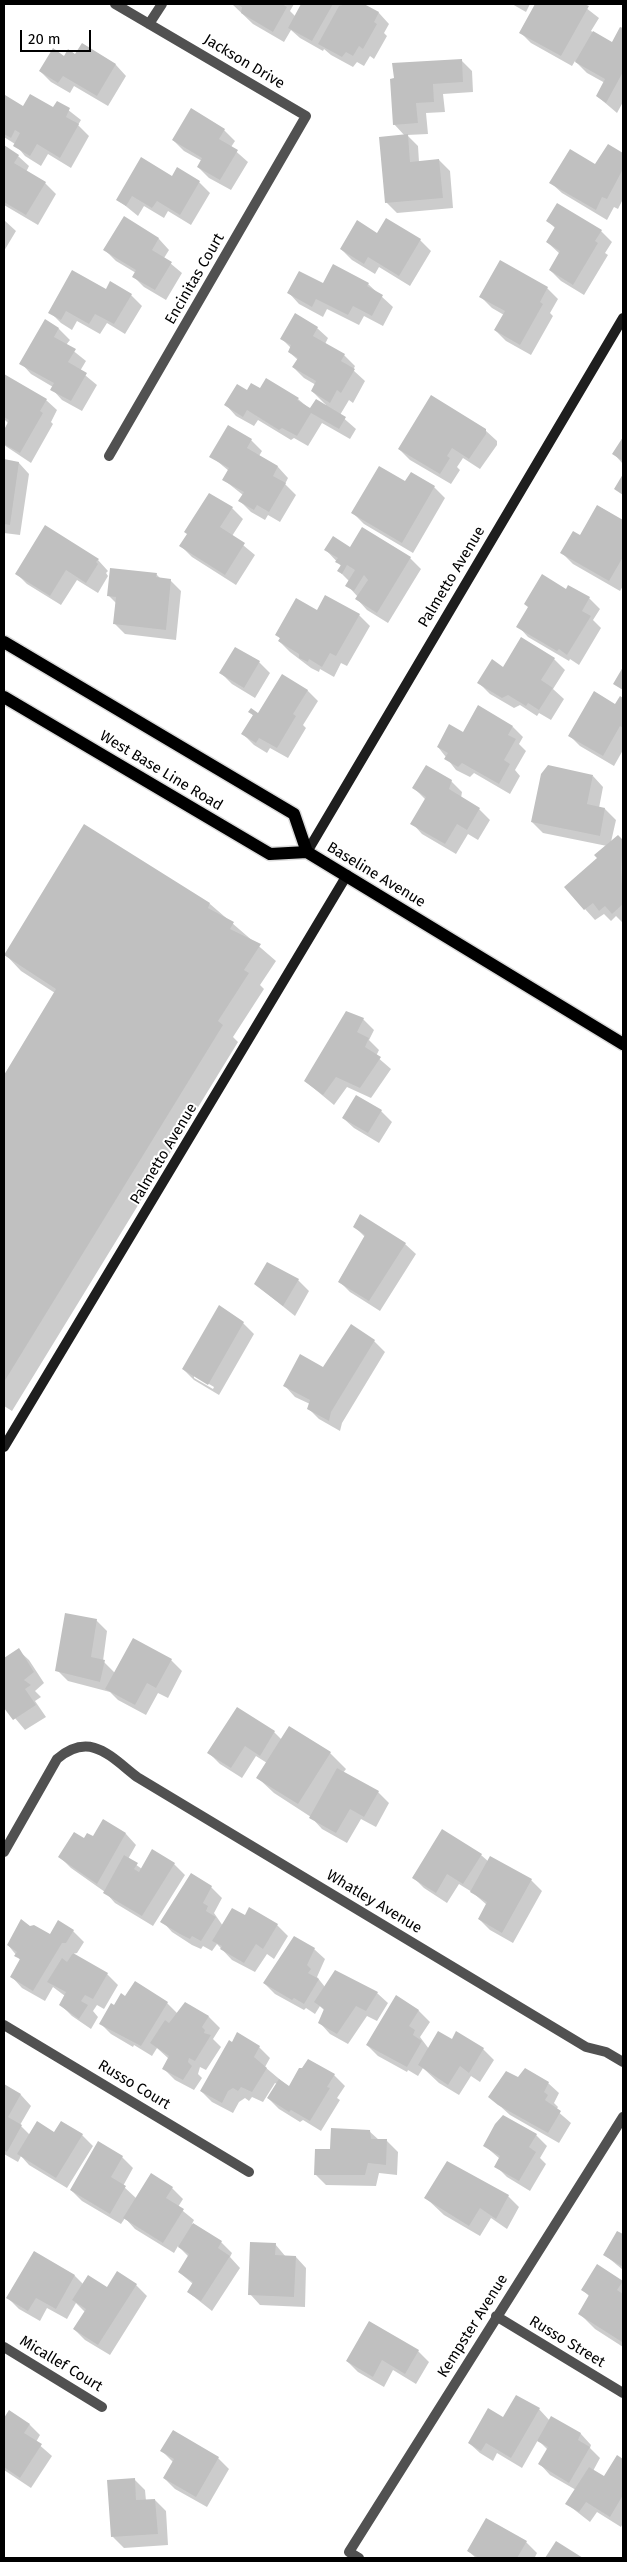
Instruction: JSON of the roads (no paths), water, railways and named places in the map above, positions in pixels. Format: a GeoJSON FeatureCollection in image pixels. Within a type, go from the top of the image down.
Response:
{"type":"FeatureCollection","features":[{"type":"Feature","properties":{"kind":"main road","name":"Baseline Avenue"},"geometry":{"type":"LineString","coordinates":[[4,642],[294,814],[307,852],[623,1044]]}},
{"type":"Feature","properties":{"kind":"main road","name":"West Base Line Road"},"geometry":{"type":"LineString","coordinates":[[4,697],[270,854],[307,852]]}},
{"type":"Feature","properties":{"kind":"street","name":"Jackson Drive"},"geometry":{"type":"LineString","coordinates":[[115,4],[306,116]]}},
{"type":"Feature","properties":{"kind":"street"},"geometry":{"type":"LineString","coordinates":[[149,24],[162,4]]}},
{"type":"Feature","properties":{"kind":"street","name":"Encinitas Court"},"geometry":{"type":"LineString","coordinates":[[109,456],[306,116]]}},
{"type":"Feature","properties":{"kind":"street","name":"Palmetto Avenue"},"geometry":{"type":"LineString","coordinates":[[307,852],[623,318]]}},
{"type":"Feature","properties":{"kind":"street","name":"Palmetto Avenue"},"geometry":{"type":"LineString","coordinates":[[4,1447],[347,875]]}},
{"type":"Feature","properties":{"kind":"street","name":"Whatley Avenue"},"geometry":{"type":"LineString","coordinates":[[4,1852],[57,1759],[68,1750],[83,1745],[100,1748],[137,1777],[586,2047],[606,2052],[623,2062]]}},
{"type":"Feature","properties":{"kind":"street","name":"Russo Court"},"geometry":{"type":"LineString","coordinates":[[4,2025],[249,2172]]}},
{"type":"Feature","properties":{"kind":"street","name":"Kempster Avenue"},"geometry":{"type":"LineString","coordinates":[[359,2558],[348,2552],[623,2117]]}},
{"type":"Feature","properties":{"kind":"street","name":"Russo Street"},"geometry":{"type":"LineString","coordinates":[[496,2316],[623,2393]]}},
{"type":"Feature","properties":{"kind":"street","name":"Micallef Court"},"geometry":{"type":"LineString","coordinates":[[4,2347],[102,2407]]}}]}
